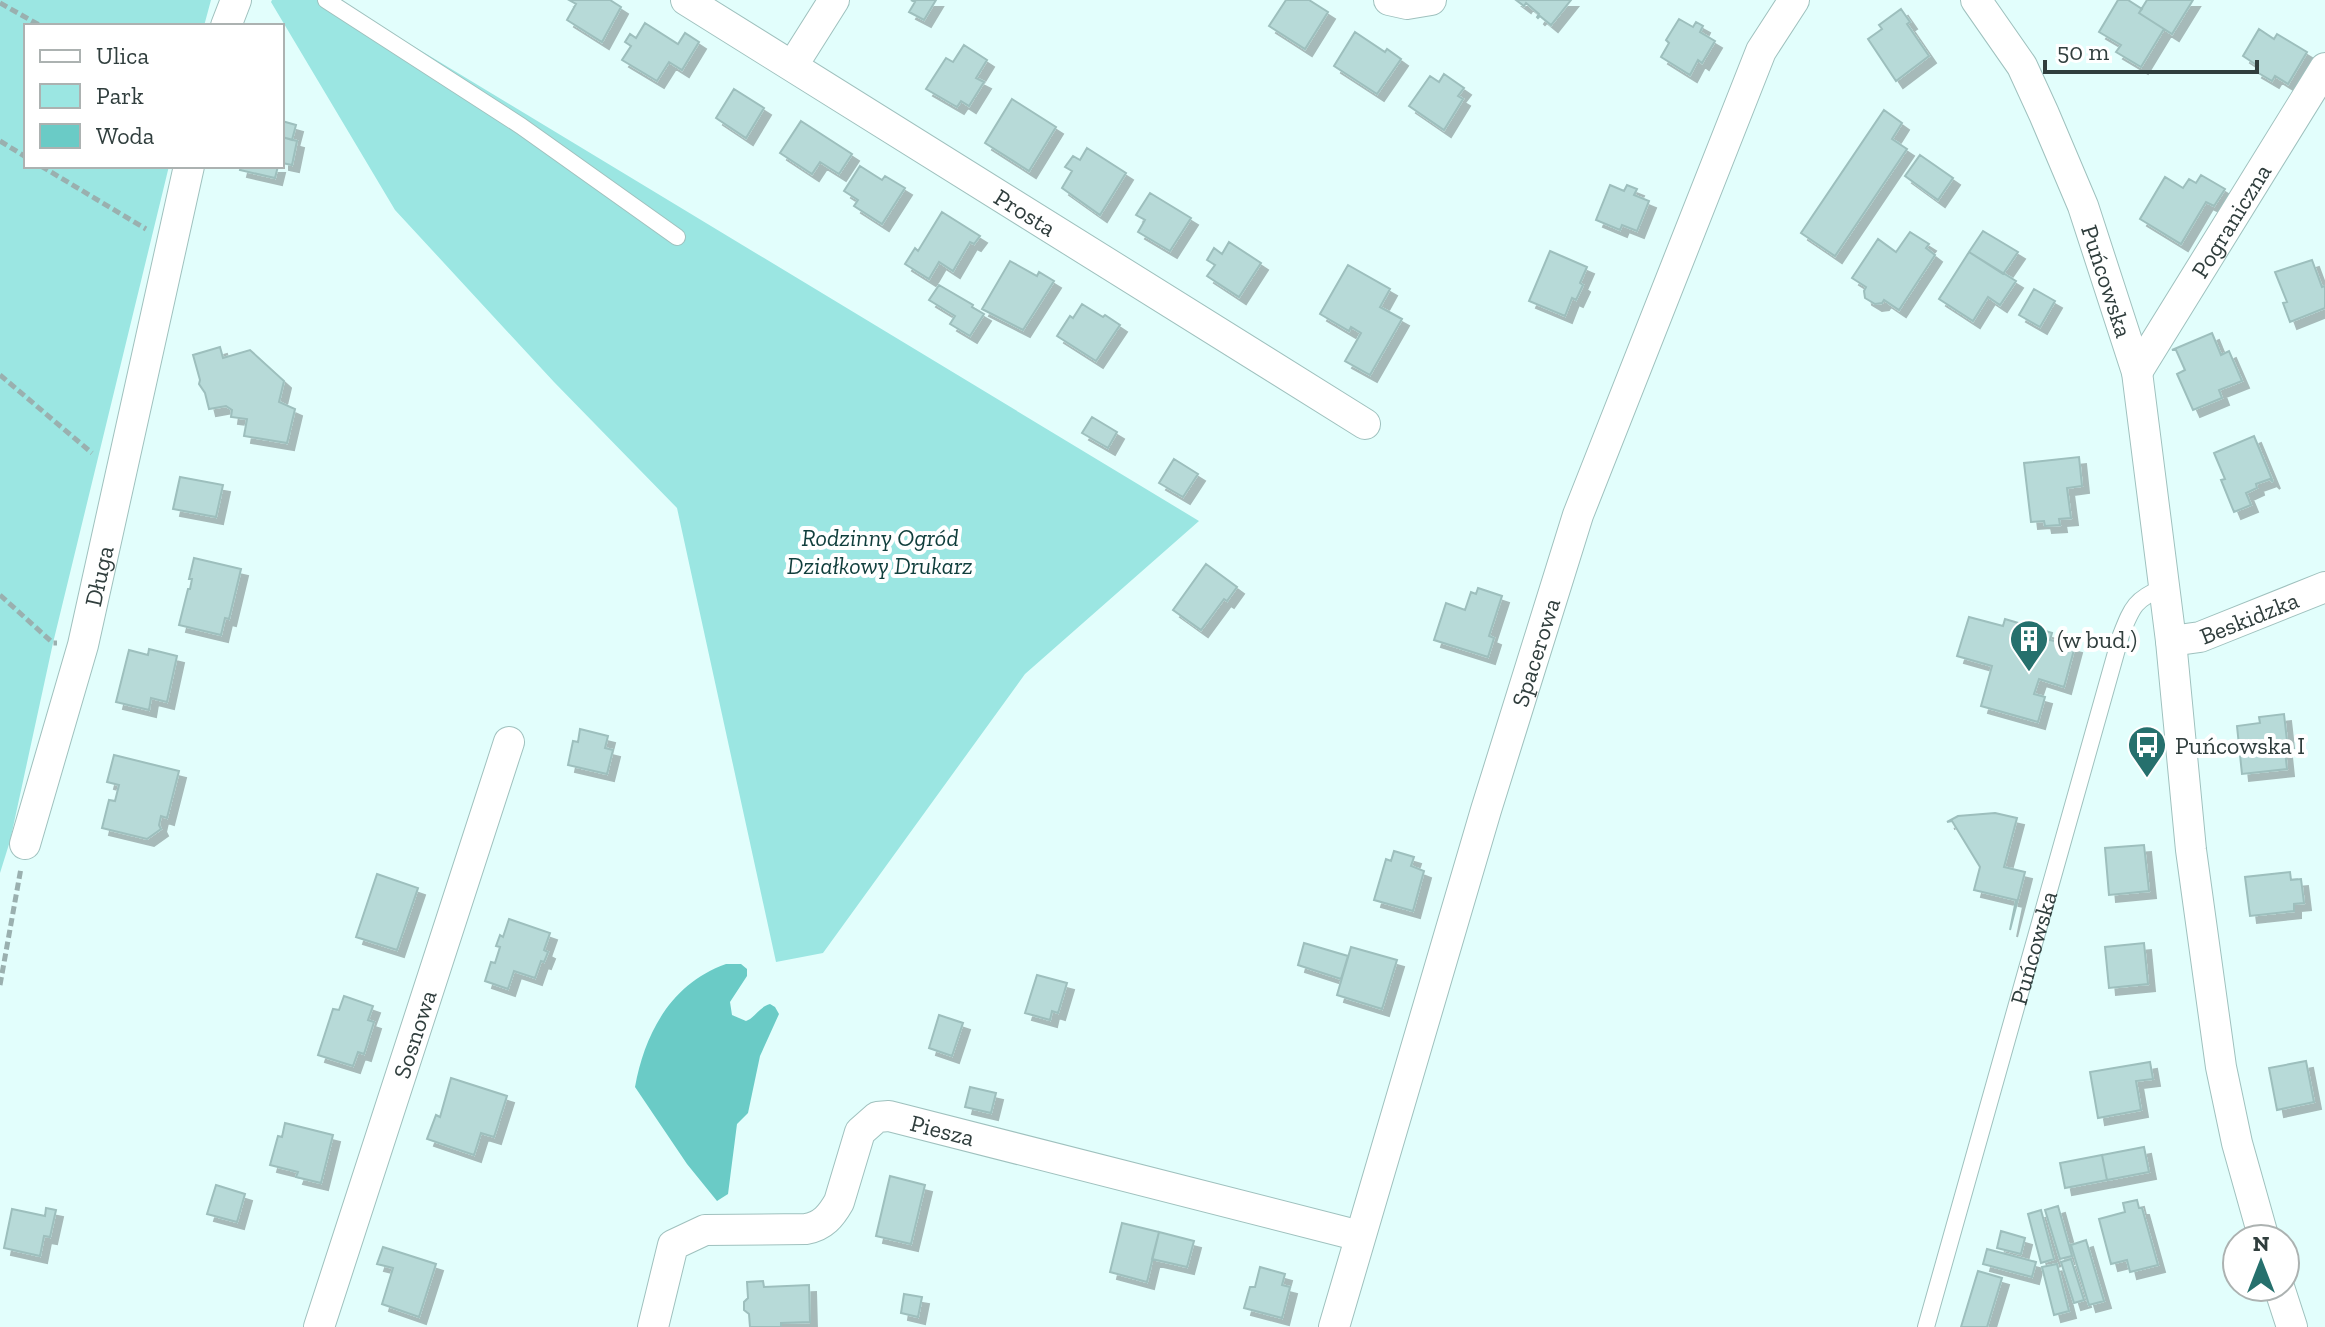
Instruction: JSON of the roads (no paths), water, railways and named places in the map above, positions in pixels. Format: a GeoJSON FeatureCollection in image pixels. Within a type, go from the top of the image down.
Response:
{"type":"FeatureCollection","features":[{"type":"Feature","properties":{"kind":"street"},"geometry":{"type":"LineString","coordinates":[[227,24],[236,0]]}},
{"type":"Feature","properties":{"kind":"street","name":"Prosta"},"geometry":{"type":"LineString","coordinates":[[686,0],[1365,424]]}},
{"type":"Feature","properties":{"kind":"street"},"geometry":{"type":"LineString","coordinates":[[793,65],[834,0]]}},
{"type":"Feature","properties":{"kind":"street"},"geometry":{"type":"LineString","coordinates":[[1389,0],[1407,4],[1431,0]]}},
{"type":"Feature","properties":{"kind":"street","name":"Spacerowa"},"geometry":{"type":"LineString","coordinates":[[1334,1327],[1486,810],[1578,515],[1761,51],[1794,0]]}},
{"type":"Feature","properties":{"kind":"street","name":"Puńcowska"},"geometry":{"type":"LineString","coordinates":[[1976,0],[2022,66],[2044,114],[2083,206],[2137,372],[2171,641],[2191,850],[2221,1067],[2237,1143],[2260,1223]]}},
{"type":"Feature","properties":{"kind":"street","name":"Pograniczna"},"geometry":{"type":"LineString","coordinates":[[2137,372],[2325,68]]}},
{"type":"Feature","properties":{"kind":"street","name":"Długa"},"geometry":{"type":"LineString","coordinates":[[25,844],[83,645],[189,168]]}},
{"type":"Feature","properties":{"kind":"street","name":"Beskidzka"},"geometry":{"type":"LineString","coordinates":[[2171,641],[2200,637],[2325,587]]}},
{"type":"Feature","properties":{"kind":"street","name":"Sosnowa"},"geometry":{"type":"LineString","coordinates":[[319,1327],[509,742]]}},
{"type":"Feature","properties":{"kind":"street","name":"Piesza"},"geometry":{"type":"LineString","coordinates":[[653,1327],[673,1245],[705,1230],[816,1227],[839,1202],[860,1132],[877,1117],[889,1116],[1360,1236]]}},
{"type":"Feature","properties":{"kind":"street"},"geometry":{"type":"LineString","coordinates":[[2284,1303],[2292,1327]]}},
{"type":"Feature","properties":{"kind":"lane"},"geometry":{"type":"LineString","coordinates":[[326,0],[521,126],[677,237]]}},
{"type":"Feature","properties":{"kind":"lane","name":"Puńcowska"},"geometry":{"type":"LineString","coordinates":[[1926,1327],[2121,635],[2130,612],[2143,596],[2164,587]]}},
{"type":"Feature","properties":{"kind":"water"},"geometry":{"type":"Polygon","coordinates":[[[726,964],[741,964],[747,969],[747,976],[730,1002],[732,1015],[746,1021],[770,1004],[779,1014],[760,1056],[748,1113],[737,1124],[728,1194],[717,1201],[687,1164],[635,1087],[646,1047],[664,1012],[690,984],[726,964]]]}},
{"type":"Feature","properties":{"kind":"place","name":"(w bud.)"},"geometry":{"type":"Point","coordinates":[2029,673]}},
{"type":"Feature","properties":{"kind":"place","name":"Puńcowska I"},"geometry":{"type":"Point","coordinates":[2147,779]}},
{"type":"Feature","properties":{"kind":"park label","name":"Rodzinny Ogród Działkowy Drukarz"},"geometry":{"type":"Point","coordinates":[880,551]}}]}
